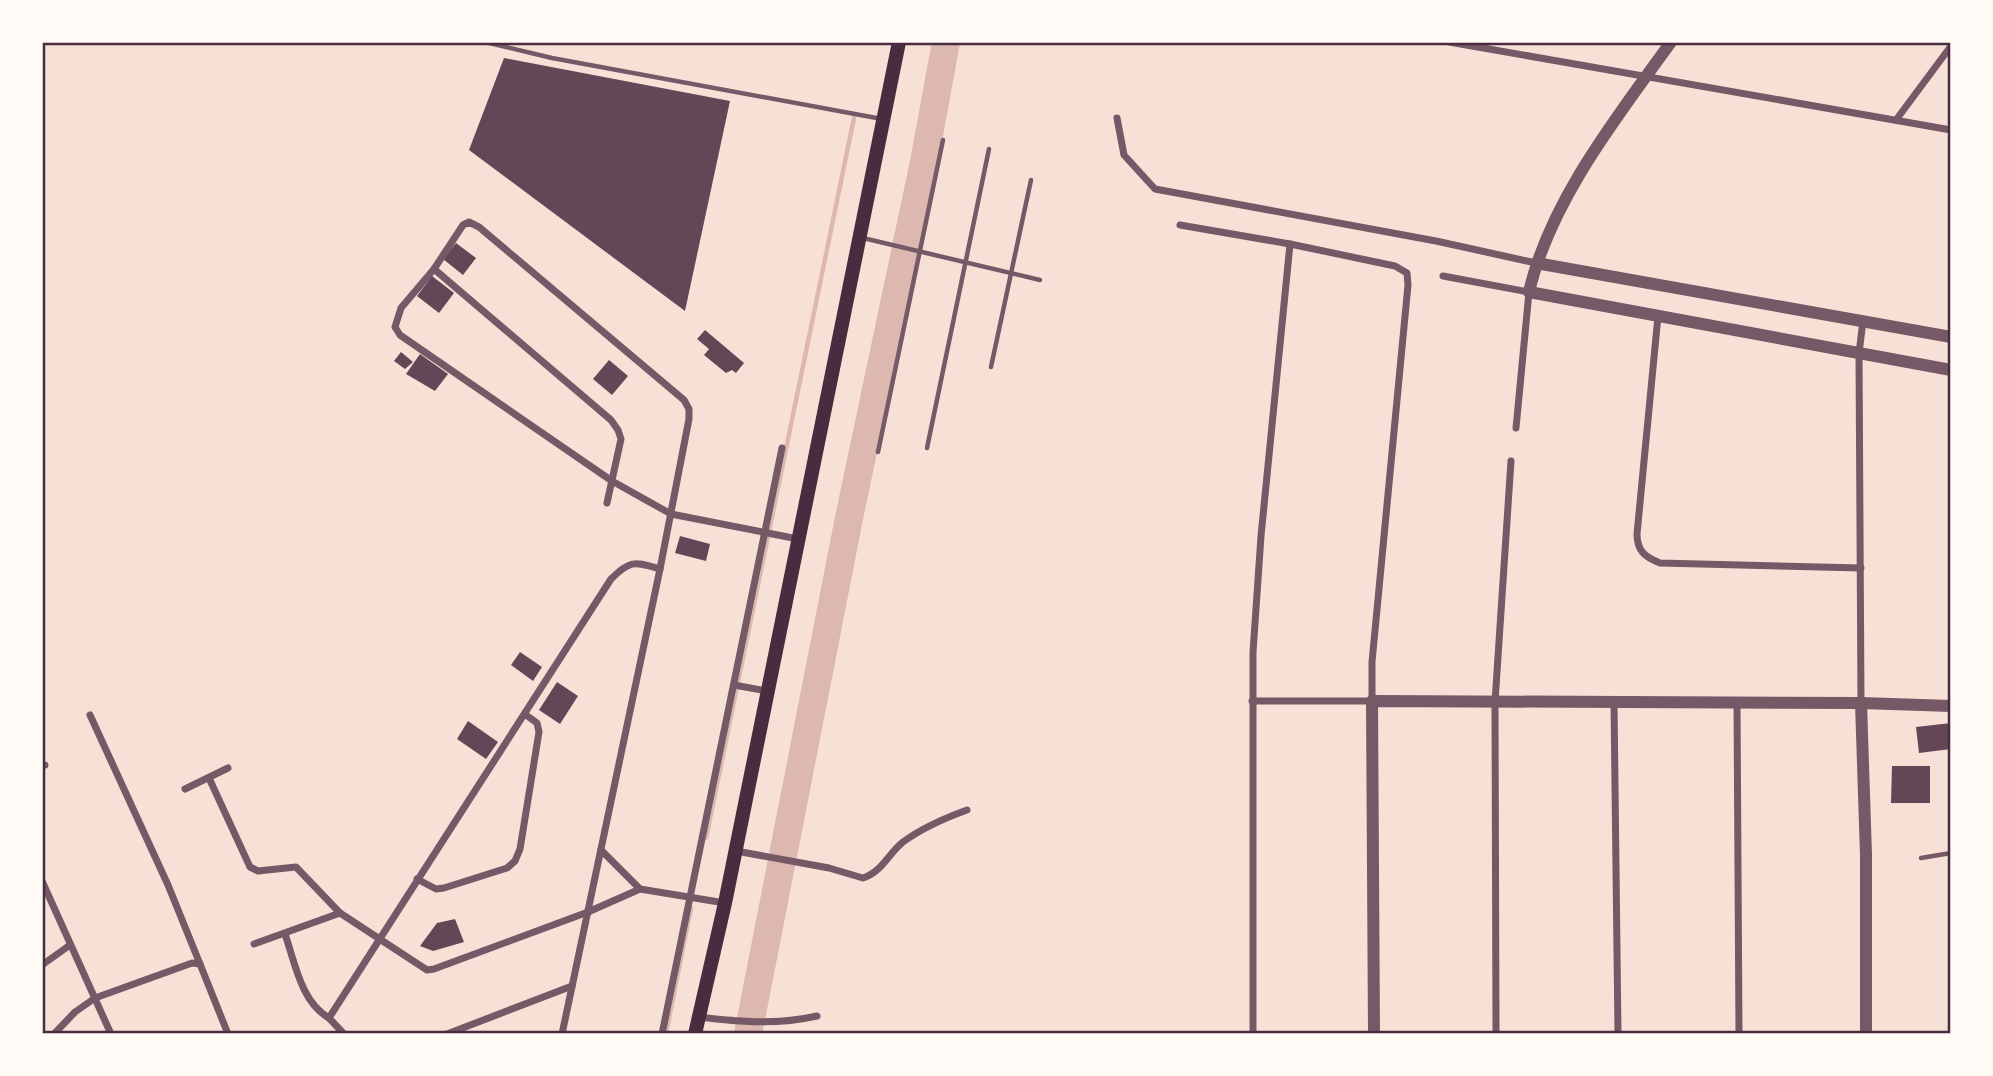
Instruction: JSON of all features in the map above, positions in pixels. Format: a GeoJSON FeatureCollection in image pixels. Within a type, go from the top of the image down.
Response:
{"type":"FeatureCollection","features":[{"type":"Feature","properties":{"kind":"main road"},"geometry":{"type":"LineString","coordinates":[[695,1034],[768,691],[899,42]]}},
{"type":"Feature","properties":{"kind":"street"},"geometry":{"type":"LineString","coordinates":[[1449,42],[1951,130]]}},
{"type":"Feature","properties":{"kind":"street"},"geometry":{"type":"LineString","coordinates":[[1516,428],[1529,292],[1536,263],[1577,179],[1671,42]]}},
{"type":"Feature","properties":{"kind":"street"},"geometry":{"type":"LineString","coordinates":[[1896,120],[1951,46]]}},
{"type":"Feature","properties":{"kind":"street"},"geometry":{"type":"LineString","coordinates":[[1117,118],[1124,155],[1156,189],[1423,238],[1536,263],[1951,337]]}},
{"type":"Feature","properties":{"kind":"street"},"geometry":{"type":"LineString","coordinates":[[562,1034],[660,569],[671,514],[690,419],[689,409],[684,400],[469,222],[463,226],[434,269],[401,308],[395,327],[400,335],[612,481],[671,514],[798,539]]}},
{"type":"Feature","properties":{"kind":"street"},"geometry":{"type":"LineString","coordinates":[[1180,225],[1395,266],[1407,273],[1372,662],[1374,1034]]}},
{"type":"Feature","properties":{"kind":"street"},"geometry":{"type":"LineString","coordinates":[[1254,1034],[1252,701],[1259,563],[1290,244]]}},
{"type":"Feature","properties":{"kind":"street"},"geometry":{"type":"LineString","coordinates":[[434,269],[611,420],[621,439],[607,503]]}},
{"type":"Feature","properties":{"kind":"street"},"geometry":{"type":"LineString","coordinates":[[1443,276],[1951,370]]}},
{"type":"Feature","properties":{"kind":"street"},"geometry":{"type":"LineString","coordinates":[[1658,315],[1637,534],[1637,545],[1642,554],[1660,563],[1861,568]]}},
{"type":"Feature","properties":{"kind":"street"},"geometry":{"type":"LineString","coordinates":[[1863,321],[1859,354],[1861,703],[1866,855],[1867,1034]]}},
{"type":"Feature","properties":{"kind":"street"},"geometry":{"type":"LineString","coordinates":[[662,1034],[782,448]]}},
{"type":"Feature","properties":{"kind":"street"},"geometry":{"type":"LineString","coordinates":[[1496,1034],[1495,702],[1511,461]]}},
{"type":"Feature","properties":{"kind":"street"},"geometry":{"type":"LineString","coordinates":[[329,1018],[611,579],[623,567],[635,562],[660,569]]}},
{"type":"Feature","properties":{"kind":"street"},"geometry":{"type":"LineString","coordinates":[[734,686],[768,691]]}},
{"type":"Feature","properties":{"kind":"street"},"geometry":{"type":"LineString","coordinates":[[1252,701],[1737,702],[1951,706]]}},
{"type":"Feature","properties":{"kind":"street"},"geometry":{"type":"LineString","coordinates":[[1614,702],[1618,1034]]}},
{"type":"Feature","properties":{"kind":"street"},"geometry":{"type":"LineString","coordinates":[[1737,702],[1739,1034]]}},
{"type":"Feature","properties":{"kind":"street"},"geometry":{"type":"LineString","coordinates":[[90,715],[168,885],[228,1034]]}},
{"type":"Feature","properties":{"kind":"street"},"geometry":{"type":"LineString","coordinates":[[417,879],[436,889],[444,888],[507,868],[515,861],[520,849],[539,732],[537,723],[526,715]]}},
{"type":"Feature","properties":{"kind":"street"},"geometry":{"type":"LineString","coordinates":[[186,789],[228,768]]}},
{"type":"Feature","properties":{"kind":"street"},"geometry":{"type":"LineString","coordinates":[[209,778],[250,867],[258,872],[296,867],[340,913],[420,967],[434,969],[640,890],[724,903]]}},
{"type":"Feature","properties":{"kind":"street"},"geometry":{"type":"LineString","coordinates":[[735,851],[789,860],[863,878],[878,871],[903,842],[929,826],[967,810]]}},
{"type":"Feature","properties":{"kind":"street"},"geometry":{"type":"LineString","coordinates":[[601,850],[640,890]]}},
{"type":"Feature","properties":{"kind":"street"},"geometry":{"type":"LineString","coordinates":[[43,884],[111,1034]]}},
{"type":"Feature","properties":{"kind":"street"},"geometry":{"type":"LineString","coordinates":[[254,944],[340,913]]}},
{"type":"Feature","properties":{"kind":"street"},"geometry":{"type":"LineString","coordinates":[[285,934],[307,997],[318,1012],[329,1018],[344,1034]]}},
{"type":"Feature","properties":{"kind":"street"},"geometry":{"type":"LineString","coordinates":[[42,965],[71,945]]}},
{"type":"Feature","properties":{"kind":"street"},"geometry":{"type":"LineString","coordinates":[[54,1034],[75,1012],[95,998],[183,965],[200,964]]}},
{"type":"Feature","properties":{"kind":"street"},"geometry":{"type":"LineString","coordinates":[[447,1034],[464,1031],[572,986]]}},
{"type":"Feature","properties":{"kind":"street"},"geometry":{"type":"LineString","coordinates":[[699,1017],[758,1024],[793,1022],[817,1016]]}},
{"type":"Feature","properties":{"kind":"lane"},"geometry":{"type":"LineString","coordinates":[[485,42],[552,58],[883,120]]}},
{"type":"Feature","properties":{"kind":"lane"},"geometry":{"type":"LineString","coordinates":[[878,452],[943,140]]}},
{"type":"Feature","properties":{"kind":"lane"},"geometry":{"type":"LineString","coordinates":[[926,448],[989,149]]}},
{"type":"Feature","properties":{"kind":"lane"},"geometry":{"type":"LineString","coordinates":[[991,367],[1031,180]]}},
{"type":"Feature","properties":{"kind":"lane"},"geometry":{"type":"LineString","coordinates":[[859,237],[1040,280]]}},
{"type":"Feature","properties":{"kind":"lane"},"geometry":{"type":"LineString","coordinates":[[1921,858],[1951,853]]}},
{"type":"Feature","properties":{"kind":"building"},"geometry":{"type":"Polygon","coordinates":[[[504,58],[730,101],[685,311],[469,150],[504,58]]]}},
{"type":"Feature","properties":{"kind":"building"},"geometry":{"type":"Polygon","coordinates":[[[456,243],[476,258],[463,275],[443,259],[456,243]]]}},
{"type":"Feature","properties":{"kind":"building"},"geometry":{"type":"Polygon","coordinates":[[[432,276],[454,293],[439,313],[417,296],[432,276]]]}},
{"type":"Feature","properties":{"kind":"building"},"geometry":{"type":"Polygon","coordinates":[[[705,330],[744,363],[736,373],[732,370],[726,373],[704,355],[709,349],[697,339],[705,330]]]}},
{"type":"Feature","properties":{"kind":"building"},"geometry":{"type":"Polygon","coordinates":[[[401,352],[413,362],[405,369],[394,361],[401,352]]]}},
{"type":"Feature","properties":{"kind":"building"},"geometry":{"type":"Polygon","coordinates":[[[420,354],[448,374],[435,391],[406,374],[420,354]]]}},
{"type":"Feature","properties":{"kind":"building"},"geometry":{"type":"Polygon","coordinates":[[[609,360],[628,376],[612,395],[593,379],[609,360]]]}},
{"type":"Feature","properties":{"kind":"building"},"geometry":{"type":"Polygon","coordinates":[[[680,536],[710,544],[706,561],[675,553],[680,536]]]}},
{"type":"Feature","properties":{"kind":"building"},"geometry":{"type":"Polygon","coordinates":[[[520,652],[542,667],[533,681],[511,665],[520,652]]]}},
{"type":"Feature","properties":{"kind":"building"},"geometry":{"type":"Polygon","coordinates":[[[557,682],[578,696],[560,724],[539,710],[557,682]]]}},
{"type":"Feature","properties":{"kind":"building"},"geometry":{"type":"Polygon","coordinates":[[[468,721],[498,742],[486,759],[457,739],[468,721]]]}},
{"type":"Feature","properties":{"kind":"building"},"geometry":{"type":"Polygon","coordinates":[[[1951,723],[1951,749],[1919,753],[1916,727],[1951,723]]]}},
{"type":"Feature","properties":{"kind":"building"},"geometry":{"type":"Polygon","coordinates":[[[1892,766],[1930,766],[1930,803],[1891,803],[1892,766]]]}},
{"type":"Feature","properties":{"kind":"building"},"geometry":{"type":"Polygon","coordinates":[[[455,919],[464,942],[433,951],[420,946],[437,923],[455,919]]]}},
{"type":"Feature","properties":{"kind":"waterway"},"geometry":{"type":"LineString","coordinates":[[748,1034],[946,42]]}},
{"type":"Feature","properties":{"kind":"waterway"},"geometry":{"type":"LineString","coordinates":[[706,838],[854,118]]}},
{"type":"Feature","properties":{"kind":"waterway"},"geometry":{"type":"LineString","coordinates":[[666,1034],[691,908]]}}]}
